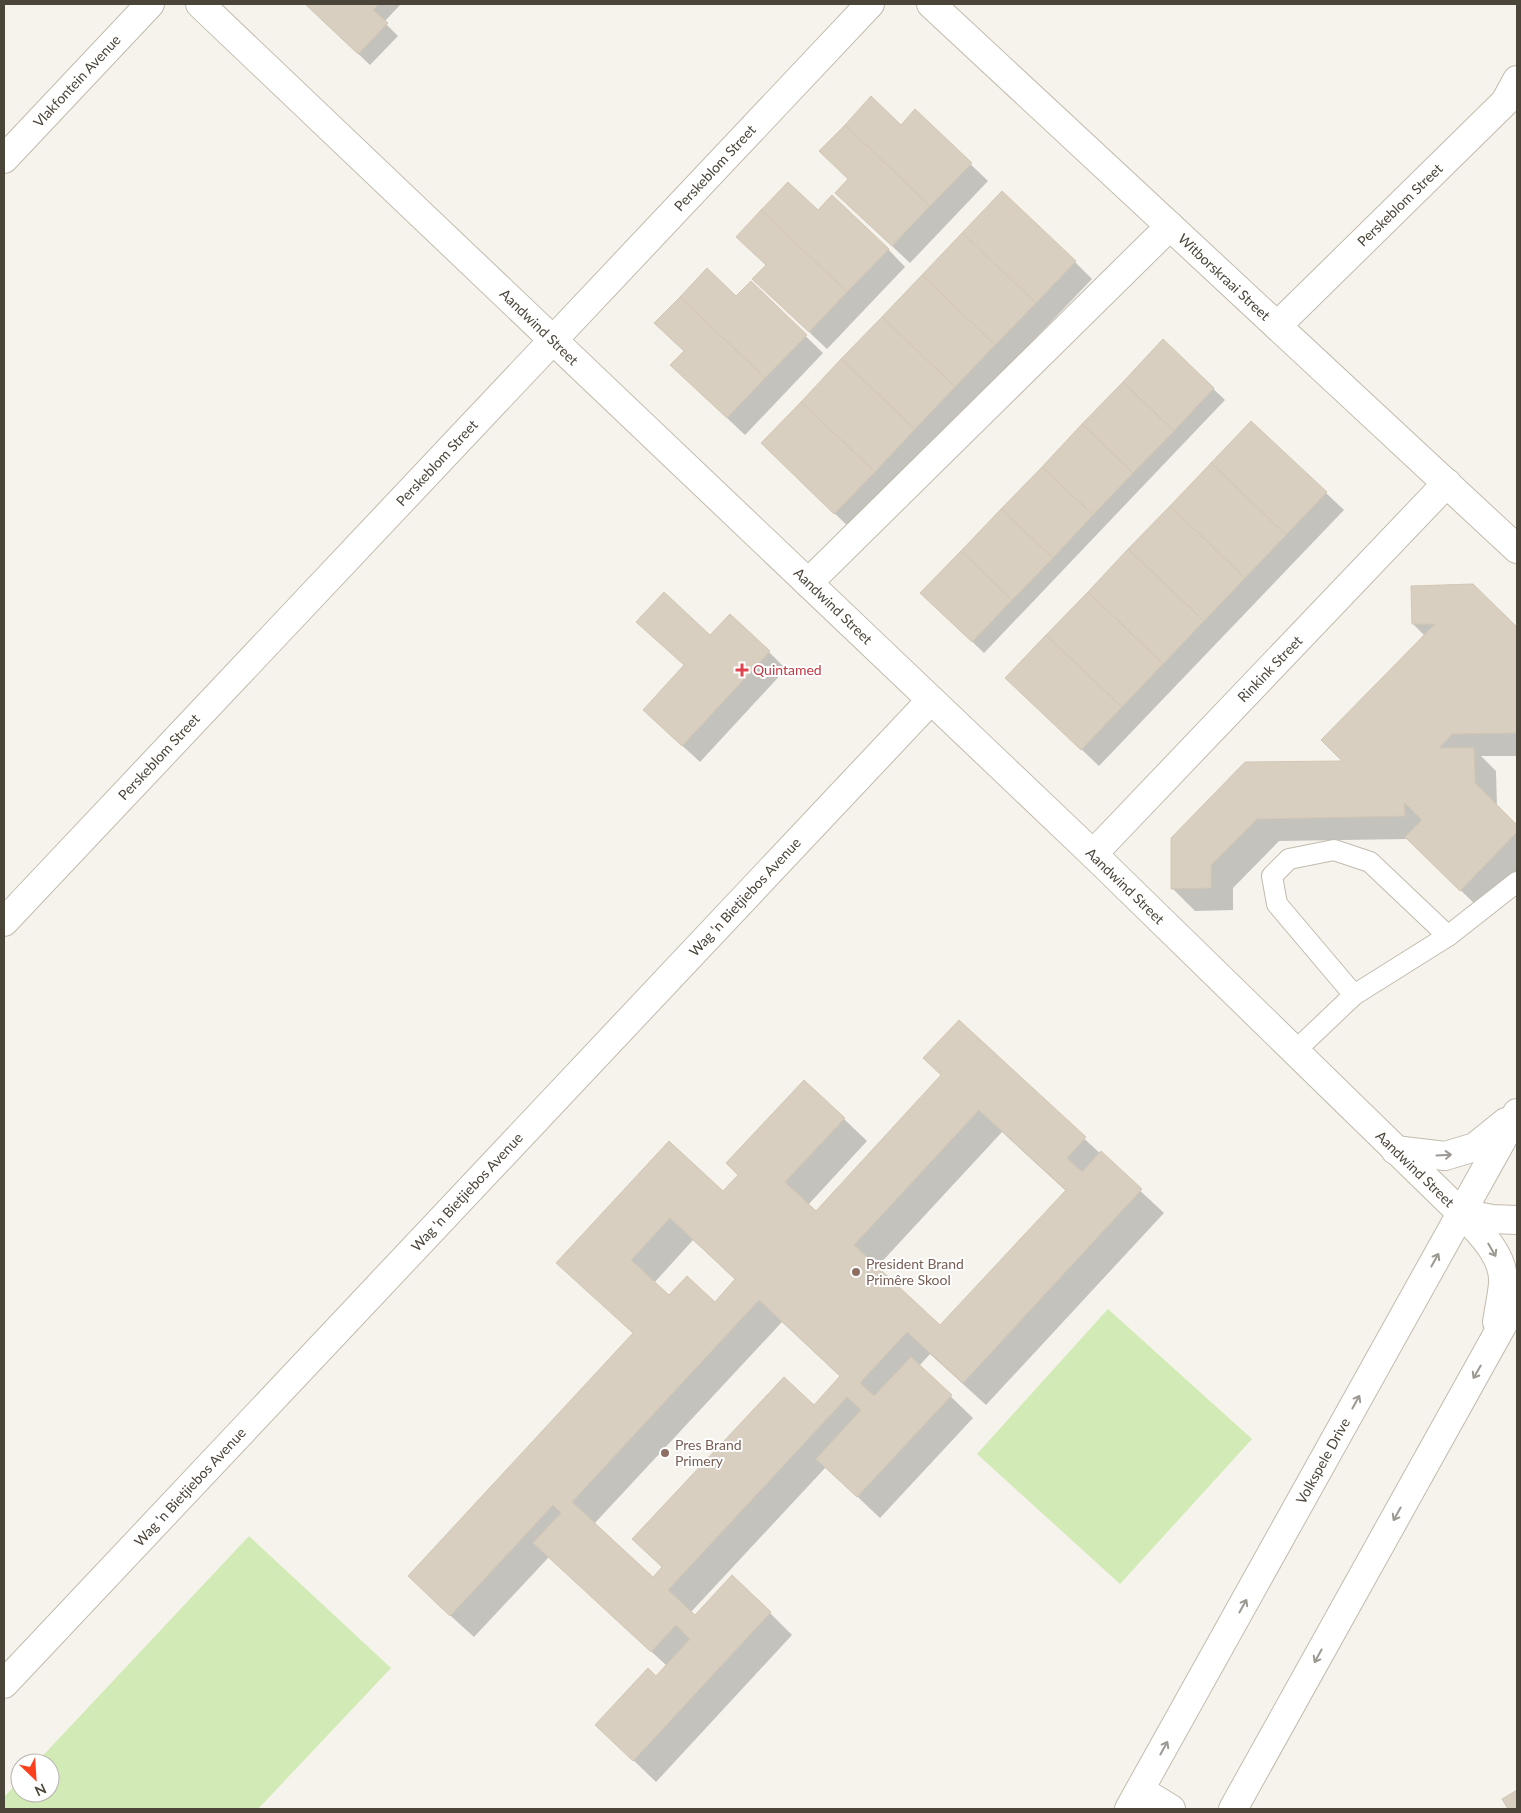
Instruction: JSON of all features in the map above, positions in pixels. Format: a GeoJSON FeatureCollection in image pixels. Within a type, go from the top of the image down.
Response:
{"type":"FeatureCollection","features":[{"type":"Feature","properties":{"kind":"street","name":"Vlakfontein Avenue"},"geometry":{"type":"LineString","coordinates":[[4,159],[150,4]]}},
{"type":"Feature","properties":{"kind":"street","name":"Aandwind Street"},"geometry":{"type":"LineString","coordinates":[[200,4],[1093,854],[1483,1235],[1498,1261],[1504,1281],[1494,1342]]}},
{"type":"Feature","properties":{"kind":"street","name":"Perskeblom Street"},"geometry":{"type":"LineString","coordinates":[[4,922],[870,4]]}},
{"type":"Feature","properties":{"kind":"street","name":"Witborskraai Street"},"geometry":{"type":"LineString","coordinates":[[931,4],[1517,549]]}},
{"type":"Feature","properties":{"kind":"street","name":"Perskeblom Street"},"geometry":{"type":"LineString","coordinates":[[1277,326],[1505,102],[1517,80]]}},
{"type":"Feature","properties":{"kind":"street"},"geometry":{"type":"LineString","coordinates":[[808,583],[1170,226]]}},
{"type":"Feature","properties":{"kind":"street","name":"Rinkink Street"},"geometry":{"type":"LineString","coordinates":[[1093,854],[1446,483]]}},
{"type":"Feature","properties":{"kind":"street","name":"Wag 'n Bietjiebos Avenue"},"geometry":{"type":"LineString","coordinates":[[4,1684],[931,700]]}},
{"type":"Feature","properties":{"kind":"street"},"geometry":{"type":"LineString","coordinates":[[1395,1150],[1445,1156],[1476,1147],[1517,1113]]}},
{"type":"Feature","properties":{"kind":"street","name":"Volkspele Drive"},"geometry":{"type":"LineString","coordinates":[[1135,1800],[1517,1113]]}},
{"type":"Feature","properties":{"kind":"street"},"geometry":{"type":"LineString","coordinates":[[1461,1213],[1492,1220],[1517,1220]]}},
{"type":"Feature","properties":{"kind":"street"},"geometry":{"type":"LineString","coordinates":[[1232,1809],[1517,1299]]}},
{"type":"Feature","properties":{"kind":"street"},"geometry":{"type":"LineString","coordinates":[[1135,1800],[1171,1809]]}},
{"type":"Feature","properties":{"kind":"lane"},"geometry":{"type":"LineString","coordinates":[[1354,994],[1277,904],[1272,876],[1289,859],[1334,850],[1370,862],[1448,936]]}},
{"type":"Feature","properties":{"kind":"lane"},"geometry":{"type":"LineString","coordinates":[[1295,1051],[1354,994],[1448,936],[1517,882]]}},
{"type":"Feature","properties":{"kind":"green space"},"geometry":{"type":"Polygon","coordinates":[[[1108,1309],[1252,1439],[1120,1584],[977,1454],[1108,1309]]]}},
{"type":"Feature","properties":{"kind":"green space"},"geometry":{"type":"Polygon","coordinates":[[[249,1536],[391,1668],[258,1809],[4,1809],[4,1797],[10,1791],[10,1803],[60,1803],[60,1753],[45,1753],[249,1536]]]}},
{"type":"Feature","properties":{"kind":"building"},"geometry":{"type":"Polygon","coordinates":[[[305,4],[379,4],[373,10],[388,23],[358,54],[305,4]]]}},
{"type":"Feature","properties":{"kind":"building"},"geometry":{"type":"Polygon","coordinates":[[[871,96],[901,125],[915,109],[972,163],[930,206],[845,125],[871,96]]]}},
{"type":"Feature","properties":{"kind":"building"},"geometry":{"type":"Polygon","coordinates":[[[845,125],[930,206],[892,246],[835,193],[848,179],[819,151],[845,125]]]}},
{"type":"Feature","properties":{"kind":"building"},"geometry":{"type":"Polygon","coordinates":[[[788,182],[818,210],[832,195],[889,249],[847,292],[761,210],[788,182]]]}},
{"type":"Feature","properties":{"kind":"building"},"geometry":{"type":"Polygon","coordinates":[[[1002,191],[1076,261],[1036,303],[962,233],[1002,191]]]}},
{"type":"Feature","properties":{"kind":"building"},"geometry":{"type":"Polygon","coordinates":[[[761,210],[847,292],[809,332],[752,279],[766,265],[736,237],[761,210]]]}},
{"type":"Feature","properties":{"kind":"building"},"geometry":{"type":"Polygon","coordinates":[[[962,233],[1036,303],[995,345],[922,275],[962,233]]]}},
{"type":"Feature","properties":{"kind":"building"},"geometry":{"type":"Polygon","coordinates":[[[707,268],[736,296],[751,281],[807,335],[765,378],[680,297],[707,268]]]}},
{"type":"Feature","properties":{"kind":"building"},"geometry":{"type":"Polygon","coordinates":[[[922,275],[995,345],[955,387],[882,317],[922,275]]]}},
{"type":"Feature","properties":{"kind":"building"},"geometry":{"type":"Polygon","coordinates":[[[680,297],[765,378],[727,418],[670,365],[684,351],[654,323],[680,297]]]}},
{"type":"Feature","properties":{"kind":"building"},"geometry":{"type":"Polygon","coordinates":[[[882,317],[955,387],[915,429],[841,359],[882,317]]]}},
{"type":"Feature","properties":{"kind":"building"},"geometry":{"type":"Polygon","coordinates":[[[1163,339],[1214,388],[1174,431],[1123,382],[1163,339]]]}},
{"type":"Feature","properties":{"kind":"building"},"geometry":{"type":"Polygon","coordinates":[[[841,359],[915,429],[875,472],[801,402],[841,359]]]}},
{"type":"Feature","properties":{"kind":"building"},"geometry":{"type":"Polygon","coordinates":[[[1123,382],[1174,431],[1133,473],[1082,424],[1123,382]]]}},
{"type":"Feature","properties":{"kind":"building"},"geometry":{"type":"Polygon","coordinates":[[[801,402],[875,472],[834,514],[761,443],[801,402]]]}},
{"type":"Feature","properties":{"kind":"building"},"geometry":{"type":"Polygon","coordinates":[[[1251,421],[1327,492],[1286,535],[1211,463],[1251,421]]]}},
{"type":"Feature","properties":{"kind":"building"},"geometry":{"type":"Polygon","coordinates":[[[1082,424],[1133,473],[1093,515],[1042,467],[1082,424]]]}},
{"type":"Feature","properties":{"kind":"building"},"geometry":{"type":"Polygon","coordinates":[[[1211,463],[1286,535],[1245,578],[1170,506],[1211,463]]]}},
{"type":"Feature","properties":{"kind":"building"},"geometry":{"type":"Polygon","coordinates":[[[1042,467],[1093,515],[1053,558],[1001,509],[1042,467]]]}},
{"type":"Feature","properties":{"kind":"building"},"geometry":{"type":"Polygon","coordinates":[[[1170,506],[1245,578],[1204,621],[1128,549],[1170,506]]]}},
{"type":"Feature","properties":{"kind":"building"},"geometry":{"type":"Polygon","coordinates":[[[1001,509],[1053,558],[1012,600],[961,551],[1001,509]]]}},
{"type":"Feature","properties":{"kind":"building"},"geometry":{"type":"Polygon","coordinates":[[[1128,549],[1204,621],[1163,664],[1088,592],[1128,549]]]}},
{"type":"Feature","properties":{"kind":"building"},"geometry":{"type":"Polygon","coordinates":[[[961,551],[1012,600],[972,642],[920,593],[961,551]]]}},
{"type":"Feature","properties":{"kind":"building"},"geometry":{"type":"Polygon","coordinates":[[[1473,584],[1517,627],[1517,733],[1452,734],[1439,748],[1474,748],[1475,783],[1517,825],[1517,832],[1460,891],[1405,837],[1422,820],[1404,802],[1405,816],[1257,819],[1211,865],[1211,888],[1171,889],[1171,838],[1245,762],[1342,761],[1321,740],[1435,624],[1412,624],[1411,586],[1473,584]]]}},
{"type":"Feature","properties":{"kind":"building"},"geometry":{"type":"Polygon","coordinates":[[[664,592],[710,635],[730,614],[770,651],[682,746],[643,710],[684,665],[636,622],[664,592]]]}},
{"type":"Feature","properties":{"kind":"building"},"geometry":{"type":"Polygon","coordinates":[[[1088,592],[1163,664],[1122,707],[1046,635],[1088,592]]]}},
{"type":"Feature","properties":{"kind":"building"},"geometry":{"type":"Polygon","coordinates":[[[1046,635],[1122,707],[1081,750],[1005,678],[1046,635]]]}},
{"type":"Feature","properties":{"kind":"building"},"geometry":{"type":"Polygon","coordinates":[[[959,1020],[1086,1137],[1067,1158],[1082,1172],[1101,1151],[1142,1189],[963,1383],[907,1332],[860,1383],[874,1396],[911,1357],[952,1395],[857,1497],[816,1459],[861,1410],[847,1397],[668,1590],[695,1615],[732,1575],[771,1612],[633,1761],[595,1725],[648,1668],[656,1676],[690,1639],[676,1625],[651,1652],[533,1543],[561,1513],[553,1505],[450,1616],[408,1576],[633,1333],[556,1263],[669,1141],[723,1191],[738,1175],[726,1163],[804,1080],[845,1118],[785,1182],[816,1211],[941,1075],[923,1058],[959,1020]],[[979,1110],[854,1245],[940,1325],[1066,1190],[979,1110]],[[670,1218],[631,1260],[669,1295],[687,1276],[715,1302],[735,1279],[670,1218]],[[759,1300],[572,1502],[653,1577],[662,1567],[632,1539],[784,1377],[814,1405],[840,1376],[759,1300]]]}},
{"type":"Feature","properties":{"kind":"building"},"geometry":{"type":"Polygon","coordinates":[[[1517,1790],[1517,1809],[1508,1809],[1502,1799],[1517,1790]]]}},
{"type":"Feature","properties":{"kind":"place","name":"Quintamed"},"geometry":{"type":"Point","coordinates":[742,670]}},
{"type":"Feature","properties":{"kind":"place","name":"President Brand Primêre Skool"},"geometry":{"type":"Point","coordinates":[856,1272]}},
{"type":"Feature","properties":{"kind":"place","name":"Pres Brand Primery"},"geometry":{"type":"Point","coordinates":[665,1453]}}]}
